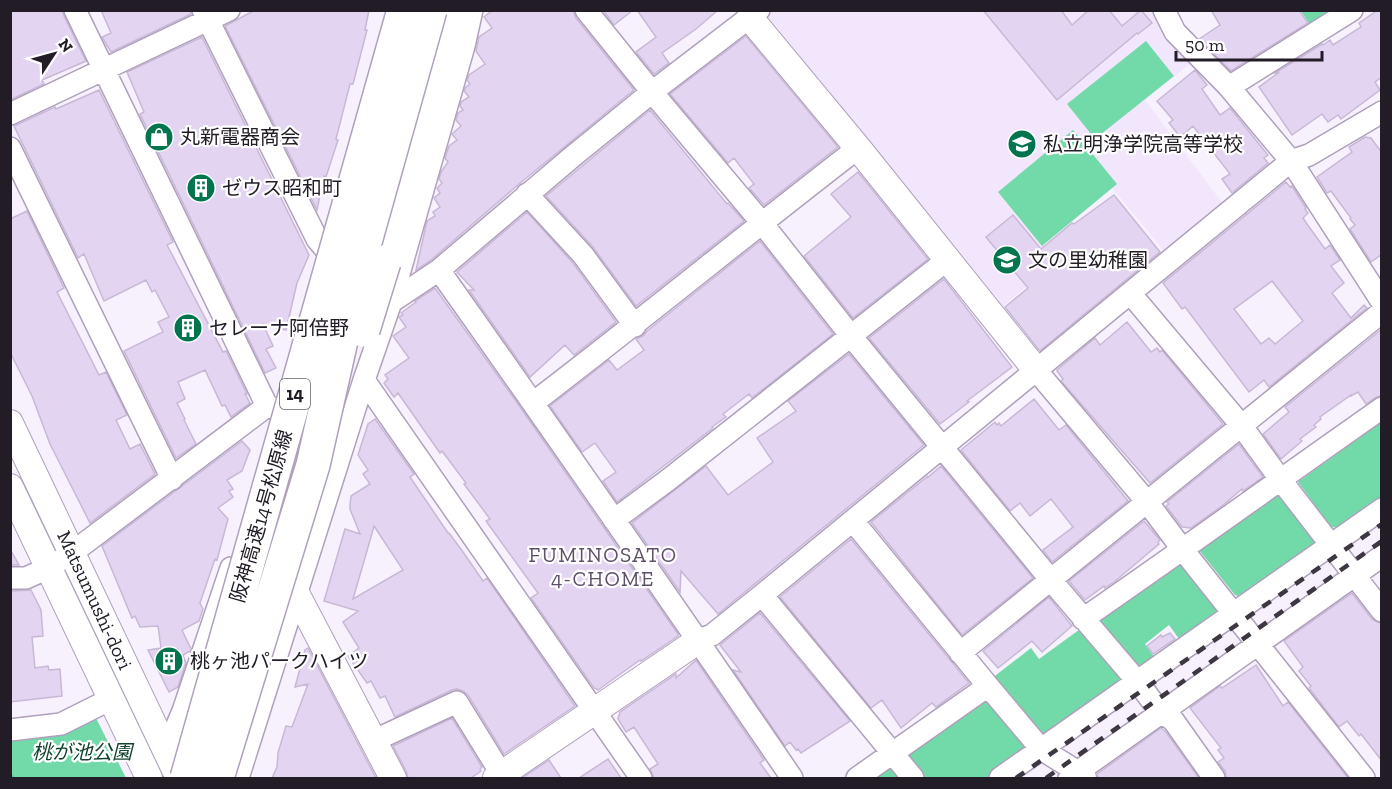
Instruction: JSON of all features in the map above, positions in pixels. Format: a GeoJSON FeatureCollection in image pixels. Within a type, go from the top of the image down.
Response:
{"type":"FeatureCollection","features":[{"type":"Feature","properties":{"kind":"highway","name":"阪神高速14号松原線"},"geometry":{"type":"LineString","coordinates":[[187,778],[404,10]]}},
{"type":"Feature","properties":{"kind":"highway","name":"阪神高速14号松原線"},"geometry":{"type":"LineString","coordinates":[[218,778],[313,465],[356,274],[430,10]]}},
{"type":"Feature","properties":{"kind":"highway"},"geometry":{"type":"LineString","coordinates":[[313,465],[350,373],[384,262],[455,10]]}},
{"type":"Feature","properties":{"kind":"street"},"geometry":{"type":"LineString","coordinates":[[75,10],[103,70],[275,408]]}},
{"type":"Feature","properties":{"kind":"street"},"geometry":{"type":"LineString","coordinates":[[10,114],[103,70],[206,16],[229,10]]}},
{"type":"Feature","properties":{"kind":"street"},"geometry":{"type":"LineString","coordinates":[[166,751],[183,711],[275,408],[291,387],[395,10]]}},
{"type":"Feature","properties":{"kind":"street"},"geometry":{"type":"LineString","coordinates":[[238,778],[391,302],[464,46],[472,10]]}},
{"type":"Feature","properties":{"kind":"street"},"geometry":{"type":"LineString","coordinates":[[586,10],[1083,619],[1137,681],[1161,713],[1173,720],[1214,778]]}},
{"type":"Feature","properties":{"kind":"street"},"geometry":{"type":"LineString","coordinates":[[1164,10],[1175,32],[1229,87],[1292,161],[1382,302]]}},
{"type":"Feature","properties":{"kind":"street"},"geometry":{"type":"LineString","coordinates":[[1229,87],[1352,10]]}},
{"type":"Feature","properties":{"kind":"street"},"geometry":{"type":"LineString","coordinates":[[391,302],[439,270],[527,194],[751,13],[1036,370],[1147,502],[1364,778]]}},
{"type":"Feature","properties":{"kind":"street"},"geometry":{"type":"LineString","coordinates":[[206,16],[317,239],[327,251]]}},
{"type":"Feature","properties":{"kind":"street"},"geometry":{"type":"LineString","coordinates":[[373,741],[457,702],[499,776],[699,640],[712,635],[1292,161],[1309,155],[1378,120]]}},
{"type":"Feature","properties":{"kind":"street"},"geometry":{"type":"LineString","coordinates":[[10,148],[172,478]]}},
{"type":"Feature","properties":{"kind":"street"},"geometry":{"type":"LineString","coordinates":[[533,403],[635,326],[858,148]]}},
{"type":"Feature","properties":{"kind":"street"},"geometry":{"type":"LineString","coordinates":[[527,194],[583,255],[635,326]]}},
{"type":"Feature","properties":{"kind":"street"},"geometry":{"type":"LineString","coordinates":[[614,520],[669,480],[947,260]]}},
{"type":"Feature","properties":{"kind":"street"},"geometry":{"type":"LineString","coordinates":[[439,270],[699,640],[792,778]]}},
{"type":"Feature","properties":{"kind":"street"},"geometry":{"type":"LineString","coordinates":[[1130,293],[1241,425],[1382,611]]}},
{"type":"Feature","properties":{"kind":"street"},"geometry":{"type":"LineString","coordinates":[[960,653],[1382,312]]}},
{"type":"Feature","properties":{"kind":"street"},"geometry":{"type":"LineString","coordinates":[[291,387],[367,372]]}},
{"type":"Feature","properties":{"kind":"street"},"geometry":{"type":"LineString","coordinates":[[10,578],[26,578],[48,568],[73,552],[172,478],[275,408],[367,372]]}},
{"type":"Feature","properties":{"kind":"street"},"geometry":{"type":"LineString","coordinates":[[367,372],[593,711],[641,778]]}},
{"type":"Feature","properties":{"kind":"street"},"geometry":{"type":"LineString","coordinates":[[1083,619],[1382,408]]}},
{"type":"Feature","properties":{"kind":"street","name":"Matsumushi-dori"},"geometry":{"type":"LineString","coordinates":[[10,423],[179,778]]}},
{"type":"Feature","properties":{"kind":"street","name":"Matsumushi-dori"},"geometry":{"type":"LineString","coordinates":[[10,487],[149,778]]}},
{"type":"Feature","properties":{"kind":"street"},"geometry":{"type":"LineString","coordinates":[[1000,778],[1382,509]]}},
{"type":"Feature","properties":{"kind":"street"},"geometry":{"type":"LineString","coordinates":[[854,521],[1041,749],[1076,776],[1382,556]]}},
{"type":"Feature","properties":{"kind":"street"},"geometry":{"type":"LineString","coordinates":[[297,595],[393,778]]}},
{"type":"Feature","properties":{"kind":"street"},"geometry":{"type":"LineString","coordinates":[[762,595],[913,778]]}},
{"type":"Feature","properties":{"kind":"street"},"geometry":{"type":"LineString","coordinates":[[857,778],[988,686]]}},
{"type":"Feature","properties":{"kind":"street"},"geometry":{"type":"LineString","coordinates":[[10,730],[61,724],[111,699]]}},
{"type":"Feature","properties":{"kind":"shaded area","name":"私立明浄学院高等学校"},"geometry":{"type":"Polygon","coordinates":[[[768,10],[1151,11],[1166,38],[1191,63],[1145,100],[1224,205],[1166,253],[1112,188],[1042,245],[1054,263],[1002,307],[766,22],[768,10]]]}},
{"type":"Feature","properties":{"kind":"green space"},"geometry":{"type":"Polygon","coordinates":[[[1301,11],[1338,11],[1312,28],[1301,11]]]}},
{"type":"Feature","properties":{"kind":"green space"},"geometry":{"type":"Polygon","coordinates":[[[1146,41],[1174,76],[1095,139],[1067,104],[1146,41]]]}},
{"type":"Feature","properties":{"kind":"green space"},"geometry":{"type":"Polygon","coordinates":[[[1073,130],[1117,184],[1042,246],[998,192],[1073,130]]]}},
{"type":"Feature","properties":{"kind":"green space"},"geometry":{"type":"Polygon","coordinates":[[[1381,422],[1381,503],[1344,528],[1331,527],[1298,482],[1381,422]]]}},
{"type":"Feature","properties":{"kind":"green space"},"geometry":{"type":"Polygon","coordinates":[[[1284,489],[1326,542],[1244,598],[1235,595],[1199,550],[1284,489]]]}},
{"type":"Feature","properties":{"kind":"green space"},"geometry":{"type":"Polygon","coordinates":[[[1182,560],[1223,614],[1182,643],[1169,625],[1145,644],[1157,661],[1139,674],[1094,621],[1182,560]]]}},
{"type":"Feature","properties":{"kind":"green space"},"geometry":{"type":"Polygon","coordinates":[[[1083,627],[1125,678],[1047,739],[1037,735],[991,679],[1031,648],[1039,659],[1083,627]]]}},
{"type":"Feature","properties":{"kind":"green space"},"geometry":{"type":"Polygon","coordinates":[[[988,697],[1030,748],[993,778],[925,778],[907,756],[988,697]]]}},
{"type":"Feature","properties":{"kind":"green space","name":"桃が池公園"},"geometry":{"type":"Polygon","coordinates":[[[95,716],[126,778],[11,778],[10,737],[95,716]]]}},
{"type":"Feature","properties":{"kind":"green space"},"geometry":{"type":"Polygon","coordinates":[[[894,765],[905,778],[874,778],[894,765]]]}},
{"type":"Feature","properties":{"kind":"building"},"geometry":{"type":"Polygon","coordinates":[[[10,10],[62,10],[86,61],[42,80],[44,84],[10,100],[10,10]]]}},
{"type":"Feature","properties":{"kind":"building"},"geometry":{"type":"Polygon","coordinates":[[[101,10],[190,10],[191,14],[111,52],[102,37],[111,33],[101,10]]]}},
{"type":"Feature","properties":{"kind":"building"},"geometry":{"type":"Polygon","coordinates":[[[255,10],[369,10],[365,30],[367,30],[353,84],[350,84],[336,139],[338,140],[326,177],[324,176],[317,210],[225,26],[255,10]]]}},
{"type":"Feature","properties":{"kind":"building"},"geometry":{"type":"Polygon","coordinates":[[[493,10],[573,10],[576,18],[634,90],[431,260],[416,270],[427,221],[435,216],[433,212],[440,207],[434,198],[440,193],[437,188],[442,183],[439,179],[441,172],[448,162],[445,158],[449,146],[457,140],[452,134],[461,126],[456,120],[458,113],[463,110],[460,106],[461,102],[469,97],[464,91],[470,84],[467,80],[469,75],[485,64],[476,51],[479,37],[492,28],[484,17],[493,10]]]}},
{"type":"Feature","properties":{"kind":"building"},"geometry":{"type":"Polygon","coordinates":[[[603,10],[633,10],[614,25],[603,10]]]}},
{"type":"Feature","properties":{"kind":"building"},"geometry":{"type":"Polygon","coordinates":[[[637,10],[718,10],[662,53],[669,63],[654,74],[636,52],[656,37],[637,10]]]}},
{"type":"Feature","properties":{"kind":"building"},"geometry":{"type":"Polygon","coordinates":[[[983,10],[1061,10],[1072,25],[1089,10],[1109,10],[1122,26],[1141,10],[1152,23],[1057,100],[983,10]]]}},
{"type":"Feature","properties":{"kind":"building"},"geometry":{"type":"Polygon","coordinates":[[[1211,10],[1299,10],[1308,23],[1231,71],[1199,39],[1220,25],[1211,10]]]}},
{"type":"Feature","properties":{"kind":"building"},"geometry":{"type":"Polygon","coordinates":[[[1378,10],[1382,10],[1382,77],[1375,82],[1380,90],[1341,119],[1338,115],[1328,122],[1322,114],[1292,135],[1259,87],[1278,73],[1275,73],[1322,44],[1330,40],[1333,45],[1361,27],[1359,23],[1378,10]]]}},
{"type":"Feature","properties":{"kind":"building"},"geometry":{"type":"Polygon","coordinates":[[[746,36],[838,147],[764,205],[749,188],[754,184],[734,158],[728,163],[670,94],[746,36]]]}},
{"type":"Feature","properties":{"kind":"building"},"geometry":{"type":"Polygon","coordinates":[[[202,37],[309,255],[297,283],[286,330],[263,324],[273,346],[266,349],[276,368],[265,373],[140,114],[144,112],[127,72],[202,37]]]}},
{"type":"Feature","properties":{"kind":"building"},"geometry":{"type":"Polygon","coordinates":[[[1195,70],[1207,85],[1202,89],[1220,115],[1230,108],[1268,155],[1264,158],[1268,163],[1232,193],[1222,179],[1230,174],[1193,126],[1180,137],[1169,123],[1173,120],[1157,101],[1195,70]]]}},
{"type":"Feature","properties":{"kind":"building"},"geometry":{"type":"Polygon","coordinates":[[[99,90],[173,242],[167,245],[223,352],[226,351],[250,403],[231,417],[225,405],[222,406],[205,370],[178,382],[185,399],[177,403],[196,444],[176,458],[124,351],[163,332],[158,322],[169,317],[155,290],[152,292],[146,280],[104,301],[84,254],[78,258],[14,126],[99,90]]]}},
{"type":"Feature","properties":{"kind":"building"},"geometry":{"type":"Polygon","coordinates":[[[650,110],[727,204],[744,221],[636,306],[592,246],[546,196],[650,110]]]}},
{"type":"Feature","properties":{"kind":"building"},"geometry":{"type":"Polygon","coordinates":[[[1365,137],[1371,138],[1382,153],[1382,254],[1371,262],[1350,229],[1355,225],[1351,218],[1331,191],[1327,193],[1317,177],[1352,152],[1349,147],[1365,137]]]}},
{"type":"Feature","properties":{"kind":"building"},"geometry":{"type":"Polygon","coordinates":[[[858,172],[928,259],[853,318],[804,256],[851,217],[831,194],[858,172]]]}},
{"type":"Feature","properties":{"kind":"building"},"geometry":{"type":"Polygon","coordinates":[[[1286,182],[1290,187],[1292,186],[1306,208],[1308,213],[1303,218],[1307,224],[1325,249],[1330,245],[1340,260],[1331,266],[1344,283],[1332,293],[1351,318],[1364,305],[1367,308],[1269,387],[1264,380],[1249,392],[1185,307],[1182,309],[1163,283],[1286,182]],[[1272,281],[1234,309],[1261,344],[1269,338],[1275,344],[1303,321],[1272,281]]]}},
{"type":"Feature","properties":{"kind":"building"},"geometry":{"type":"Polygon","coordinates":[[[1114,195],[1160,252],[1039,350],[1005,307],[1028,288],[986,237],[1013,215],[1041,249],[1072,223],[1074,224],[1114,195]]]}},
{"type":"Feature","properties":{"kind":"building"},"geometry":{"type":"Polygon","coordinates":[[[27,211],[64,288],[57,292],[99,375],[106,372],[127,415],[116,420],[130,449],[140,444],[155,474],[90,523],[50,444],[32,396],[10,352],[10,219],[27,211]]]}},
{"type":"Feature","properties":{"kind":"building"},"geometry":{"type":"Polygon","coordinates":[[[527,212],[573,263],[616,322],[574,355],[565,345],[530,377],[469,290],[474,290],[457,272],[527,212]]]}},
{"type":"Feature","properties":{"kind":"building"},"geometry":{"type":"Polygon","coordinates":[[[760,241],[833,334],[752,398],[749,394],[723,414],[726,417],[713,428],[617,502],[603,481],[616,472],[595,443],[582,452],[550,406],[609,360],[617,370],[644,350],[636,339],[643,336],[760,241]]]}},
{"type":"Feature","properties":{"kind":"building"},"geometry":{"type":"Polygon","coordinates":[[[944,279],[1012,367],[940,424],[869,338],[944,279]]]}},
{"type":"Feature","properties":{"kind":"building"},"geometry":{"type":"Polygon","coordinates":[[[435,288],[678,634],[598,690],[594,688],[531,598],[538,593],[486,521],[490,519],[464,484],[466,483],[442,451],[440,453],[398,393],[394,397],[384,383],[388,379],[385,375],[409,358],[393,336],[406,327],[399,317],[403,315],[401,313],[435,288]]]}},
{"type":"Feature","properties":{"kind":"building"},"geometry":{"type":"Polygon","coordinates":[[[1127,322],[1151,352],[1157,348],[1160,352],[1162,350],[1223,424],[1150,483],[1061,381],[1063,379],[1057,371],[1095,338],[1100,345],[1127,322]]]}},
{"type":"Feature","properties":{"kind":"building"},"geometry":{"type":"Polygon","coordinates":[[[1382,329],[1382,395],[1366,404],[1358,392],[1351,395],[1320,417],[1321,419],[1314,425],[1316,427],[1300,439],[1302,441],[1281,459],[1263,434],[1289,412],[1285,407],[1382,329]]]}},
{"type":"Feature","properties":{"kind":"building"},"geometry":{"type":"Polygon","coordinates":[[[849,354],[924,445],[718,614],[681,571],[680,592],[632,523],[706,466],[728,495],[773,462],[757,438],[796,411],[788,401],[849,354]]]}},
{"type":"Feature","properties":{"kind":"building"},"geometry":{"type":"Polygon","coordinates":[[[1034,399],[1059,430],[1066,425],[1128,501],[1052,562],[1043,550],[1073,527],[1051,499],[1030,516],[1020,503],[1010,511],[961,450],[995,422],[1001,426],[1034,399]]]}},
{"type":"Feature","properties":{"kind":"building"},"geometry":{"type":"Polygon","coordinates":[[[375,419],[414,474],[410,477],[448,533],[483,581],[487,578],[575,706],[504,754],[468,695],[463,691],[452,690],[395,717],[385,696],[380,698],[371,681],[367,683],[348,656],[359,648],[343,622],[358,611],[324,601],[345,529],[360,534],[350,505],[351,496],[370,484],[363,474],[368,470],[358,455],[368,424],[375,419]],[[374,526],[353,599],[403,570],[374,526]]]}},
{"type":"Feature","properties":{"kind":"building"},"geometry":{"type":"Polygon","coordinates":[[[242,441],[250,450],[242,471],[227,480],[233,489],[229,491],[233,497],[218,508],[228,519],[217,560],[215,559],[200,603],[203,609],[199,621],[182,630],[191,649],[183,655],[186,663],[178,687],[169,692],[148,650],[161,648],[158,626],[140,627],[135,616],[132,618],[102,546],[242,441]]]}},
{"type":"Feature","properties":{"kind":"building"},"geometry":{"type":"Polygon","coordinates":[[[1239,444],[1263,477],[1243,491],[1242,489],[1191,528],[1182,527],[1166,506],[1169,504],[1167,502],[1239,444]]]}},
{"type":"Feature","properties":{"kind":"building"},"geometry":{"type":"Polygon","coordinates":[[[941,466],[1033,578],[962,635],[871,522],[941,466]]]}},
{"type":"Feature","properties":{"kind":"building"},"geometry":{"type":"Polygon","coordinates":[[[1144,521],[1160,540],[1159,544],[1114,582],[1105,588],[1104,586],[1085,600],[1069,581],[1144,521]]]}},
{"type":"Feature","properties":{"kind":"building"},"geometry":{"type":"Polygon","coordinates":[[[851,539],[969,683],[936,707],[932,703],[901,728],[882,700],[871,708],[780,597],[851,539]]]}},
{"type":"Feature","properties":{"kind":"building"},"geometry":{"type":"Polygon","coordinates":[[[10,549],[19,565],[10,565],[10,549]]]}},
{"type":"Feature","properties":{"kind":"building"},"geometry":{"type":"Polygon","coordinates":[[[31,590],[41,610],[43,636],[32,637],[35,668],[48,666],[49,670],[60,669],[62,696],[10,702],[10,591],[31,590]]]}},
{"type":"Feature","properties":{"kind":"building"},"geometry":{"type":"Polygon","coordinates":[[[1352,593],[1372,619],[1382,623],[1382,761],[1361,734],[1359,736],[1347,721],[1339,727],[1309,688],[1311,686],[1299,671],[1303,667],[1284,641],[1352,593]]]}},
{"type":"Feature","properties":{"kind":"building"},"geometry":{"type":"Polygon","coordinates":[[[1049,597],[1072,626],[1042,652],[1032,641],[998,668],[983,651],[1049,597]]]}},
{"type":"Feature","properties":{"kind":"building"},"geometry":{"type":"Polygon","coordinates":[[[760,613],[850,721],[801,753],[790,742],[785,746],[733,670],[741,672],[720,645],[760,613]]]}},
{"type":"Feature","properties":{"kind":"building"},"geometry":{"type":"Polygon","coordinates":[[[1170,633],[1175,639],[1153,654],[1147,646],[1161,635],[1162,637],[1170,633]]]}},
{"type":"Feature","properties":{"kind":"building"},"geometry":{"type":"Polygon","coordinates":[[[308,648],[376,778],[272,778],[277,767],[278,753],[286,726],[292,727],[308,684],[295,687],[305,650],[308,648]]]}},
{"type":"Feature","properties":{"kind":"building"},"geometry":{"type":"Polygon","coordinates":[[[696,660],[764,760],[760,763],[771,778],[654,778],[650,769],[658,764],[634,727],[626,732],[618,719],[620,712],[676,674],[676,678],[696,660]]]}},
{"type":"Feature","properties":{"kind":"building"},"geometry":{"type":"Polygon","coordinates":[[[1256,665],[1283,706],[1288,702],[1348,778],[1226,778],[1225,771],[1218,762],[1224,758],[1218,750],[1221,748],[1190,708],[1220,686],[1222,688],[1256,665]]]}},
{"type":"Feature","properties":{"kind":"building"},"geometry":{"type":"Polygon","coordinates":[[[452,718],[482,767],[481,771],[471,778],[408,778],[393,746],[452,718]]]}},
{"type":"Feature","properties":{"kind":"building"},"geometry":{"type":"Polygon","coordinates":[[[1161,728],[1199,778],[1098,778],[1097,774],[1161,728]]]}},
{"type":"Feature","properties":{"kind":"building"},"geometry":{"type":"Polygon","coordinates":[[[608,759],[621,778],[579,778],[608,759]]]}},
{"type":"Feature","properties":{"kind":"building"},"geometry":{"type":"Polygon","coordinates":[[[549,760],[561,778],[522,778],[549,760]]]}},
{"type":"Feature","properties":{"kind":"railway"},"geometry":{"type":"LineString","coordinates":[[1016,778],[1382,524]]}},
{"type":"Feature","properties":{"kind":"railway"},"geometry":{"type":"LineString","coordinates":[[1046,778],[1382,541]]}},
{"type":"Feature","properties":{"kind":"place","name":"丸新電器商会"},"geometry":{"type":"Point","coordinates":[159,137]}},
{"type":"Feature","properties":{"kind":"place","name":"私立明浄学院高等学校"},"geometry":{"type":"Point","coordinates":[1022,144]}},
{"type":"Feature","properties":{"kind":"place","name":"ゼウス昭和町"},"geometry":{"type":"Point","coordinates":[201,188]}},
{"type":"Feature","properties":{"kind":"place","name":"文の里幼稚園"},"geometry":{"type":"Point","coordinates":[1007,260]}},
{"type":"Feature","properties":{"kind":"place","name":"セレーナ阿倍野"},"geometry":{"type":"Point","coordinates":[188,328]}},
{"type":"Feature","properties":{"kind":"place","name":"桃ヶ池パークハイツ"},"geometry":{"type":"Point","coordinates":[169,661]}},
{"type":"Feature","properties":{"kind":"district","name":"FUMINOSATO 4-CHOME"},"geometry":{"type":"Point","coordinates":[603,567]}}]}
